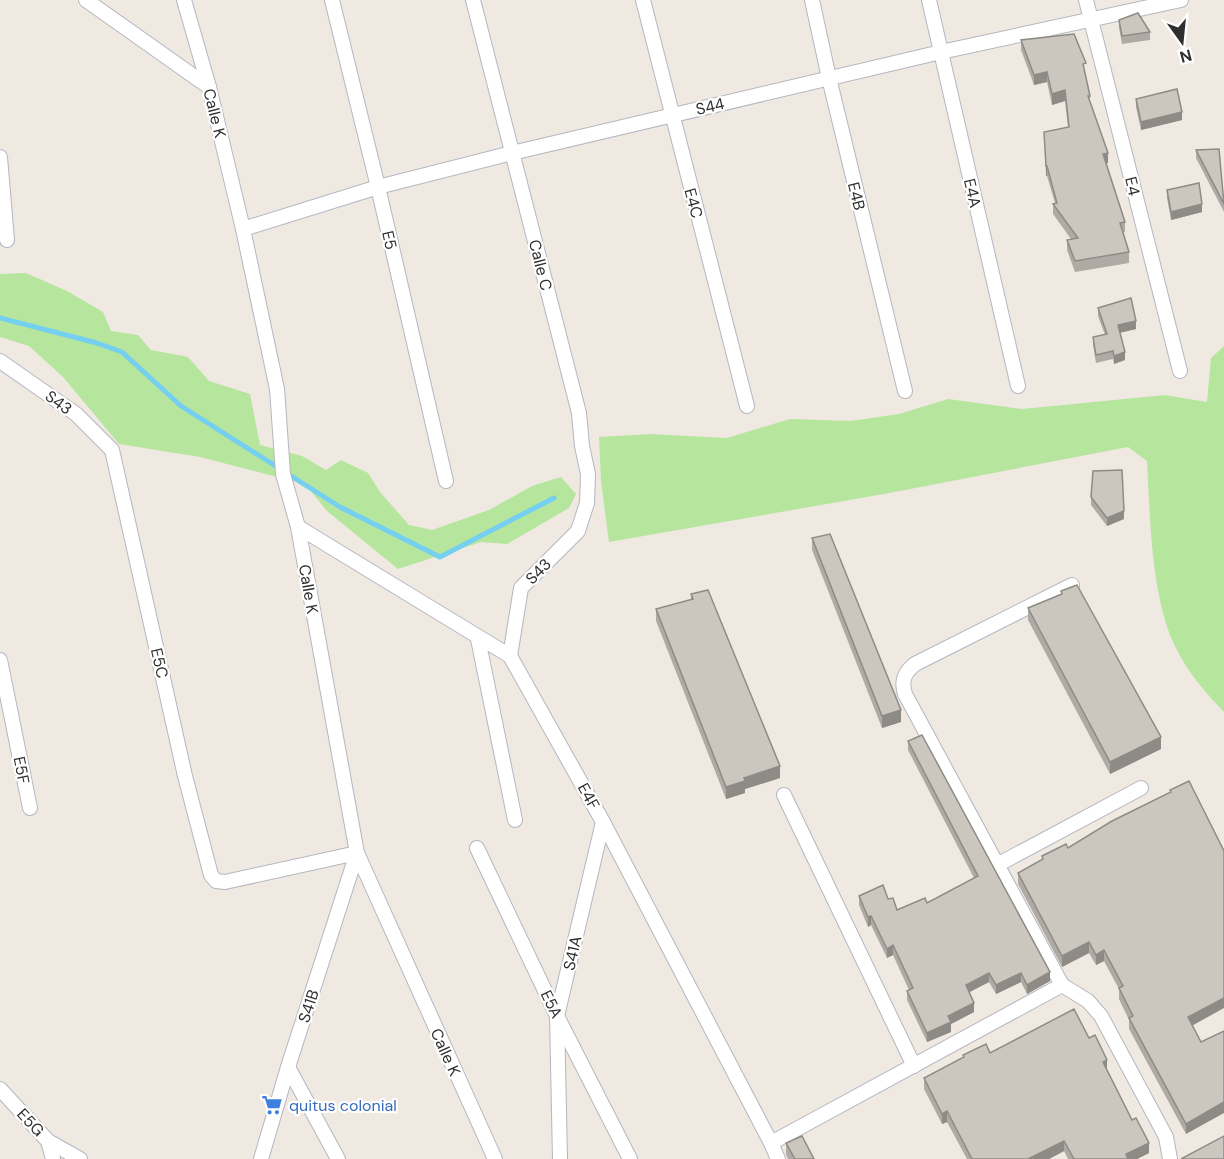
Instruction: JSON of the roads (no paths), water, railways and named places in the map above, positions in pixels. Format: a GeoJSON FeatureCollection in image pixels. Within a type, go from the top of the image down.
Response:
{"type":"FeatureCollection","features":[{"type":"Feature","properties":{"kind":"street"},"geometry":{"type":"LineString","coordinates":[[86,0],[209,87]]}},
{"type":"Feature","properties":{"kind":"street","name":"Calle K"},"geometry":{"type":"LineString","coordinates":[[184,0],[209,87],[243,229],[277,388],[283,474],[298,527],[357,853],[495,1159]]}},
{"type":"Feature","properties":{"kind":"street","name":"E5"},"geometry":{"type":"LineString","coordinates":[[332,0],[446,481]]}},
{"type":"Feature","properties":{"kind":"street","name":"Calle C"},"geometry":{"type":"LineString","coordinates":[[473,0],[579,413],[582,446],[588,474],[587,503],[578,531]]}},
{"type":"Feature","properties":{"kind":"street","name":"E4C"},"geometry":{"type":"LineString","coordinates":[[643,0],[747,406]]}},
{"type":"Feature","properties":{"kind":"street","name":"E4B"},"geometry":{"type":"LineString","coordinates":[[812,0],[905,392]]}},
{"type":"Feature","properties":{"kind":"street","name":"E4A"},"geometry":{"type":"LineString","coordinates":[[929,0],[1018,386]]}},
{"type":"Feature","properties":{"kind":"street","name":"E4"},"geometry":{"type":"LineString","coordinates":[[1086,0],[1180,371]]}},
{"type":"Feature","properties":{"kind":"street","name":"S44"},"geometry":{"type":"LineString","coordinates":[[243,229],[378,187],[512,153],[941,52],[1181,0]]}},
{"type":"Feature","properties":{"kind":"street"},"geometry":{"type":"LineString","coordinates":[[0,156],[7,240]]}},
{"type":"Feature","properties":{"kind":"street","name":"S43"},"geometry":{"type":"LineString","coordinates":[[0,361],[76,414],[112,450]]}},
{"type":"Feature","properties":{"kind":"street","name":"E5C"},"geometry":{"type":"LineString","coordinates":[[112,450],[185,776],[211,875],[216,881],[225,882],[357,853]]}},
{"type":"Feature","properties":{"kind":"street"},"geometry":{"type":"LineString","coordinates":[[298,527],[478,639],[510,656]]}},
{"type":"Feature","properties":{"kind":"street","name":"S43"},"geometry":{"type":"LineString","coordinates":[[510,656],[521,588],[578,531]]}},
{"type":"Feature","properties":{"kind":"street"},"geometry":{"type":"LineString","coordinates":[[1072,585],[915,664],[903,679],[906,694],[1062,986],[1088,1001],[1101,1016],[1122,1051],[1166,1137],[1170,1159]]}},
{"type":"Feature","properties":{"kind":"street"},"geometry":{"type":"LineString","coordinates":[[478,639],[515,820]]}},
{"type":"Feature","properties":{"kind":"street","name":"E4F"},"geometry":{"type":"LineString","coordinates":[[510,656],[603,822],[778,1159]]}},
{"type":"Feature","properties":{"kind":"street","name":"E5F"},"geometry":{"type":"LineString","coordinates":[[0,660],[30,808]]}},
{"type":"Feature","properties":{"kind":"street"},"geometry":{"type":"LineString","coordinates":[[997,865],[1142,788]]}},
{"type":"Feature","properties":{"kind":"street"},"geometry":{"type":"LineString","coordinates":[[783,795],[914,1066]]}},
{"type":"Feature","properties":{"kind":"street","name":"S41A"},"geometry":{"type":"LineString","coordinates":[[560,1159],[557,1016],[603,822]]}},
{"type":"Feature","properties":{"kind":"street","name":"E5A"},"geometry":{"type":"LineString","coordinates":[[477,848],[557,1016],[630,1159]]}},
{"type":"Feature","properties":{"kind":"street","name":"S41B"},"geometry":{"type":"LineString","coordinates":[[261,1159],[357,853]]}},
{"type":"Feature","properties":{"kind":"street"},"geometry":{"type":"LineString","coordinates":[[771,1143],[1062,986]]}},
{"type":"Feature","properties":{"kind":"street"},"geometry":{"type":"LineString","coordinates":[[288,1067],[338,1159]]}},
{"type":"Feature","properties":{"kind":"street","name":"E5G"},"geometry":{"type":"LineString","coordinates":[[0,1089],[48,1141],[52,1159]]}},
{"type":"Feature","properties":{"kind":"street"},"geometry":{"type":"LineString","coordinates":[[48,1141],[80,1159]]}},
{"type":"Feature","properties":{"kind":"waterway"},"geometry":{"type":"LineString","coordinates":[[0,318],[97,343],[122,352],[181,406],[340,507],[440,557],[554,498]]}},
{"type":"Feature","properties":{"kind":"place","name":"quitus colonial"},"geometry":{"type":"Point","coordinates":[272,1105]}}]}
